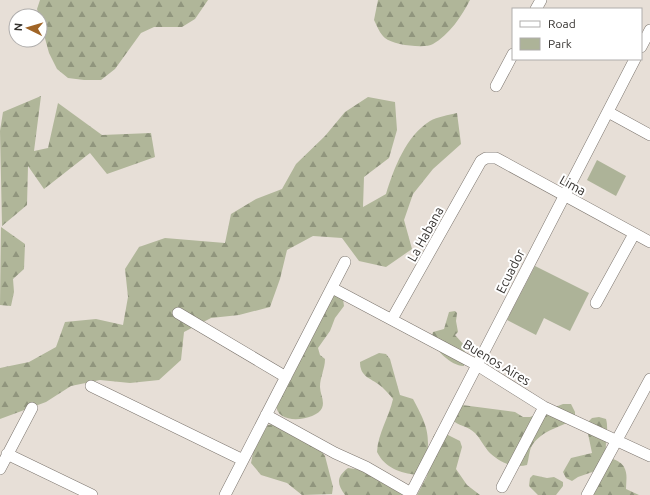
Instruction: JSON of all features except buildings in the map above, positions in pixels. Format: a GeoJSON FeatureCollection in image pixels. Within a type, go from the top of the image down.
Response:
{"type":"FeatureCollection","features":[{"type":"Feature","properties":{"kind":"street"},"geometry":{"type":"LineString","coordinates":[[642,45],[650,30]]}},
{"type":"Feature","properties":{"kind":"street"},"geometry":{"type":"LineString","coordinates":[[496,86],[512,56]]}},
{"type":"Feature","properties":{"kind":"street","name":"Ecuador"},"geometry":{"type":"LineString","coordinates":[[410,494],[634,60]]}},
{"type":"Feature","properties":{"kind":"street"},"geometry":{"type":"LineString","coordinates":[[608,112],[650,135]]}},
{"type":"Feature","properties":{"kind":"street","name":"Lima"},"geometry":{"type":"LineString","coordinates":[[481,161],[486,158],[496,158],[650,242]]}},
{"type":"Feature","properties":{"kind":"street","name":"La Habana"},"geometry":{"type":"LineString","coordinates":[[392,319],[481,161]]}},
{"type":"Feature","properties":{"kind":"street"},"geometry":{"type":"LineString","coordinates":[[596,303],[634,234]]}},
{"type":"Feature","properties":{"kind":"street"},"geometry":{"type":"LineString","coordinates":[[225,495],[345,262]]}},
{"type":"Feature","properties":{"kind":"street","name":"Buenos Aires"},"geometry":{"type":"LineString","coordinates":[[332,288],[477,365],[544,407],[650,456]]}},
{"type":"Feature","properties":{"kind":"street"},"geometry":{"type":"LineString","coordinates":[[178,313],[286,377]]}},
{"type":"Feature","properties":{"kind":"street"},"geometry":{"type":"LineString","coordinates":[[587,495],[650,379]]}},
{"type":"Feature","properties":{"kind":"street"},"geometry":{"type":"LineString","coordinates":[[91,386],[243,460]]}},
{"type":"Feature","properties":{"kind":"street"},"geometry":{"type":"LineString","coordinates":[[502,487],[544,407]]}},
{"type":"Feature","properties":{"kind":"street"},"geometry":{"type":"LineString","coordinates":[[0,469],[32,408]]}},
{"type":"Feature","properties":{"kind":"street"},"geometry":{"type":"LineString","coordinates":[[266,415],[335,453],[366,467],[410,494]]}},
{"type":"Feature","properties":{"kind":"street"},"geometry":{"type":"LineString","coordinates":[[8,454],[92,495]]}},
{"type":"Feature","properties":{"kind":"green space"},"geometry":{"type":"Polygon","coordinates":[[[40,0],[208,0],[195,19],[182,27],[154,27],[141,33],[115,69],[101,80],[68,78],[57,69],[48,48],[48,8],[37,8],[40,0]]]}},
{"type":"Feature","properties":{"kind":"green space"},"geometry":{"type":"Polygon","coordinates":[[[378,0],[470,0],[459,19],[444,36],[433,44],[416,46],[395,43],[383,36],[374,20],[378,0]]]}},
{"type":"Feature","properties":{"kind":"green space"},"geometry":{"type":"Polygon","coordinates":[[[41,96],[34,151],[48,148],[58,103],[102,135],[151,133],[155,157],[107,174],[90,153],[44,189],[28,166],[27,205],[2,226],[0,131],[3,112],[41,96]]]}},
{"type":"Feature","properties":{"kind":"green space"},"geometry":{"type":"Polygon","coordinates":[[[368,97],[395,102],[397,130],[389,158],[364,177],[363,207],[386,194],[402,153],[414,135],[422,127],[430,121],[457,113],[461,144],[433,169],[413,194],[404,220],[412,249],[386,267],[359,261],[342,238],[313,236],[287,250],[280,279],[270,307],[239,315],[211,318],[184,332],[181,360],[159,380],[130,383],[100,380],[71,386],[46,402],[0,419],[0,368],[29,362],[56,347],[65,322],[96,319],[123,325],[128,297],[125,269],[139,247],[165,238],[225,243],[231,214],[256,199],[282,189],[296,164],[325,136],[345,112],[368,97]]]}},
{"type":"Feature","properties":{"kind":"green space"},"geometry":{"type":"Polygon","coordinates":[[[597,160],[626,176],[616,196],[587,180],[597,160]]]}},
{"type":"Feature","properties":{"kind":"green space"},"geometry":{"type":"Polygon","coordinates":[[[1,227],[25,244],[24,269],[13,279],[14,292],[11,306],[0,305],[1,227]]]}},
{"type":"Feature","properties":{"kind":"green space"},"geometry":{"type":"Polygon","coordinates":[[[535,266],[589,293],[570,331],[544,318],[536,335],[507,320],[535,266]]]}},
{"type":"Feature","properties":{"kind":"green space"},"geometry":{"type":"Polygon","coordinates":[[[337,294],[343,299],[344,306],[335,318],[330,331],[318,348],[320,355],[325,359],[320,383],[323,403],[322,408],[313,416],[289,419],[282,416],[278,411],[276,404],[330,297],[337,294]]]}},
{"type":"Feature","properties":{"kind":"green space"},"geometry":{"type":"Polygon","coordinates":[[[455,311],[457,313],[456,321],[458,332],[455,335],[465,346],[464,366],[453,363],[442,355],[437,349],[432,338],[433,332],[444,329],[449,312],[455,311]]]}},
{"type":"Feature","properties":{"kind":"green space"},"geometry":{"type":"Polygon","coordinates":[[[379,353],[386,354],[390,359],[400,395],[413,399],[425,425],[428,439],[426,468],[417,475],[394,469],[380,458],[377,452],[379,438],[393,399],[382,387],[364,375],[360,362],[379,353]]]}},
{"type":"Feature","properties":{"kind":"green space"},"geometry":{"type":"Polygon","coordinates":[[[563,404],[571,404],[575,412],[575,419],[547,432],[537,439],[531,449],[527,465],[522,466],[511,465],[496,458],[488,451],[475,433],[451,419],[462,405],[515,412],[523,417],[530,417],[563,404]]]}},
{"type":"Feature","properties":{"kind":"green space"},"geometry":{"type":"Polygon","coordinates":[[[599,417],[606,419],[607,454],[620,462],[624,467],[626,475],[626,489],[639,495],[585,495],[598,470],[578,477],[572,481],[566,478],[563,472],[571,458],[592,453],[586,424],[592,418],[599,417]]]}},
{"type":"Feature","properties":{"kind":"green space"},"geometry":{"type":"Polygon","coordinates":[[[275,424],[320,450],[325,456],[333,487],[332,494],[302,495],[287,483],[261,475],[251,463],[254,448],[268,425],[275,424]]]}},
{"type":"Feature","properties":{"kind":"green space"},"geometry":{"type":"Polygon","coordinates":[[[435,434],[446,434],[460,441],[462,447],[456,469],[467,485],[480,495],[417,495],[427,476],[433,437],[435,434]]]}},
{"type":"Feature","properties":{"kind":"green space"},"geometry":{"type":"Polygon","coordinates":[[[348,468],[363,470],[404,495],[345,495],[340,487],[339,481],[341,474],[348,468]]]}},
{"type":"Feature","properties":{"kind":"green space"},"geometry":{"type":"Polygon","coordinates":[[[533,475],[547,478],[554,477],[563,482],[563,486],[556,495],[538,495],[529,486],[530,478],[533,475]]]}}]}
